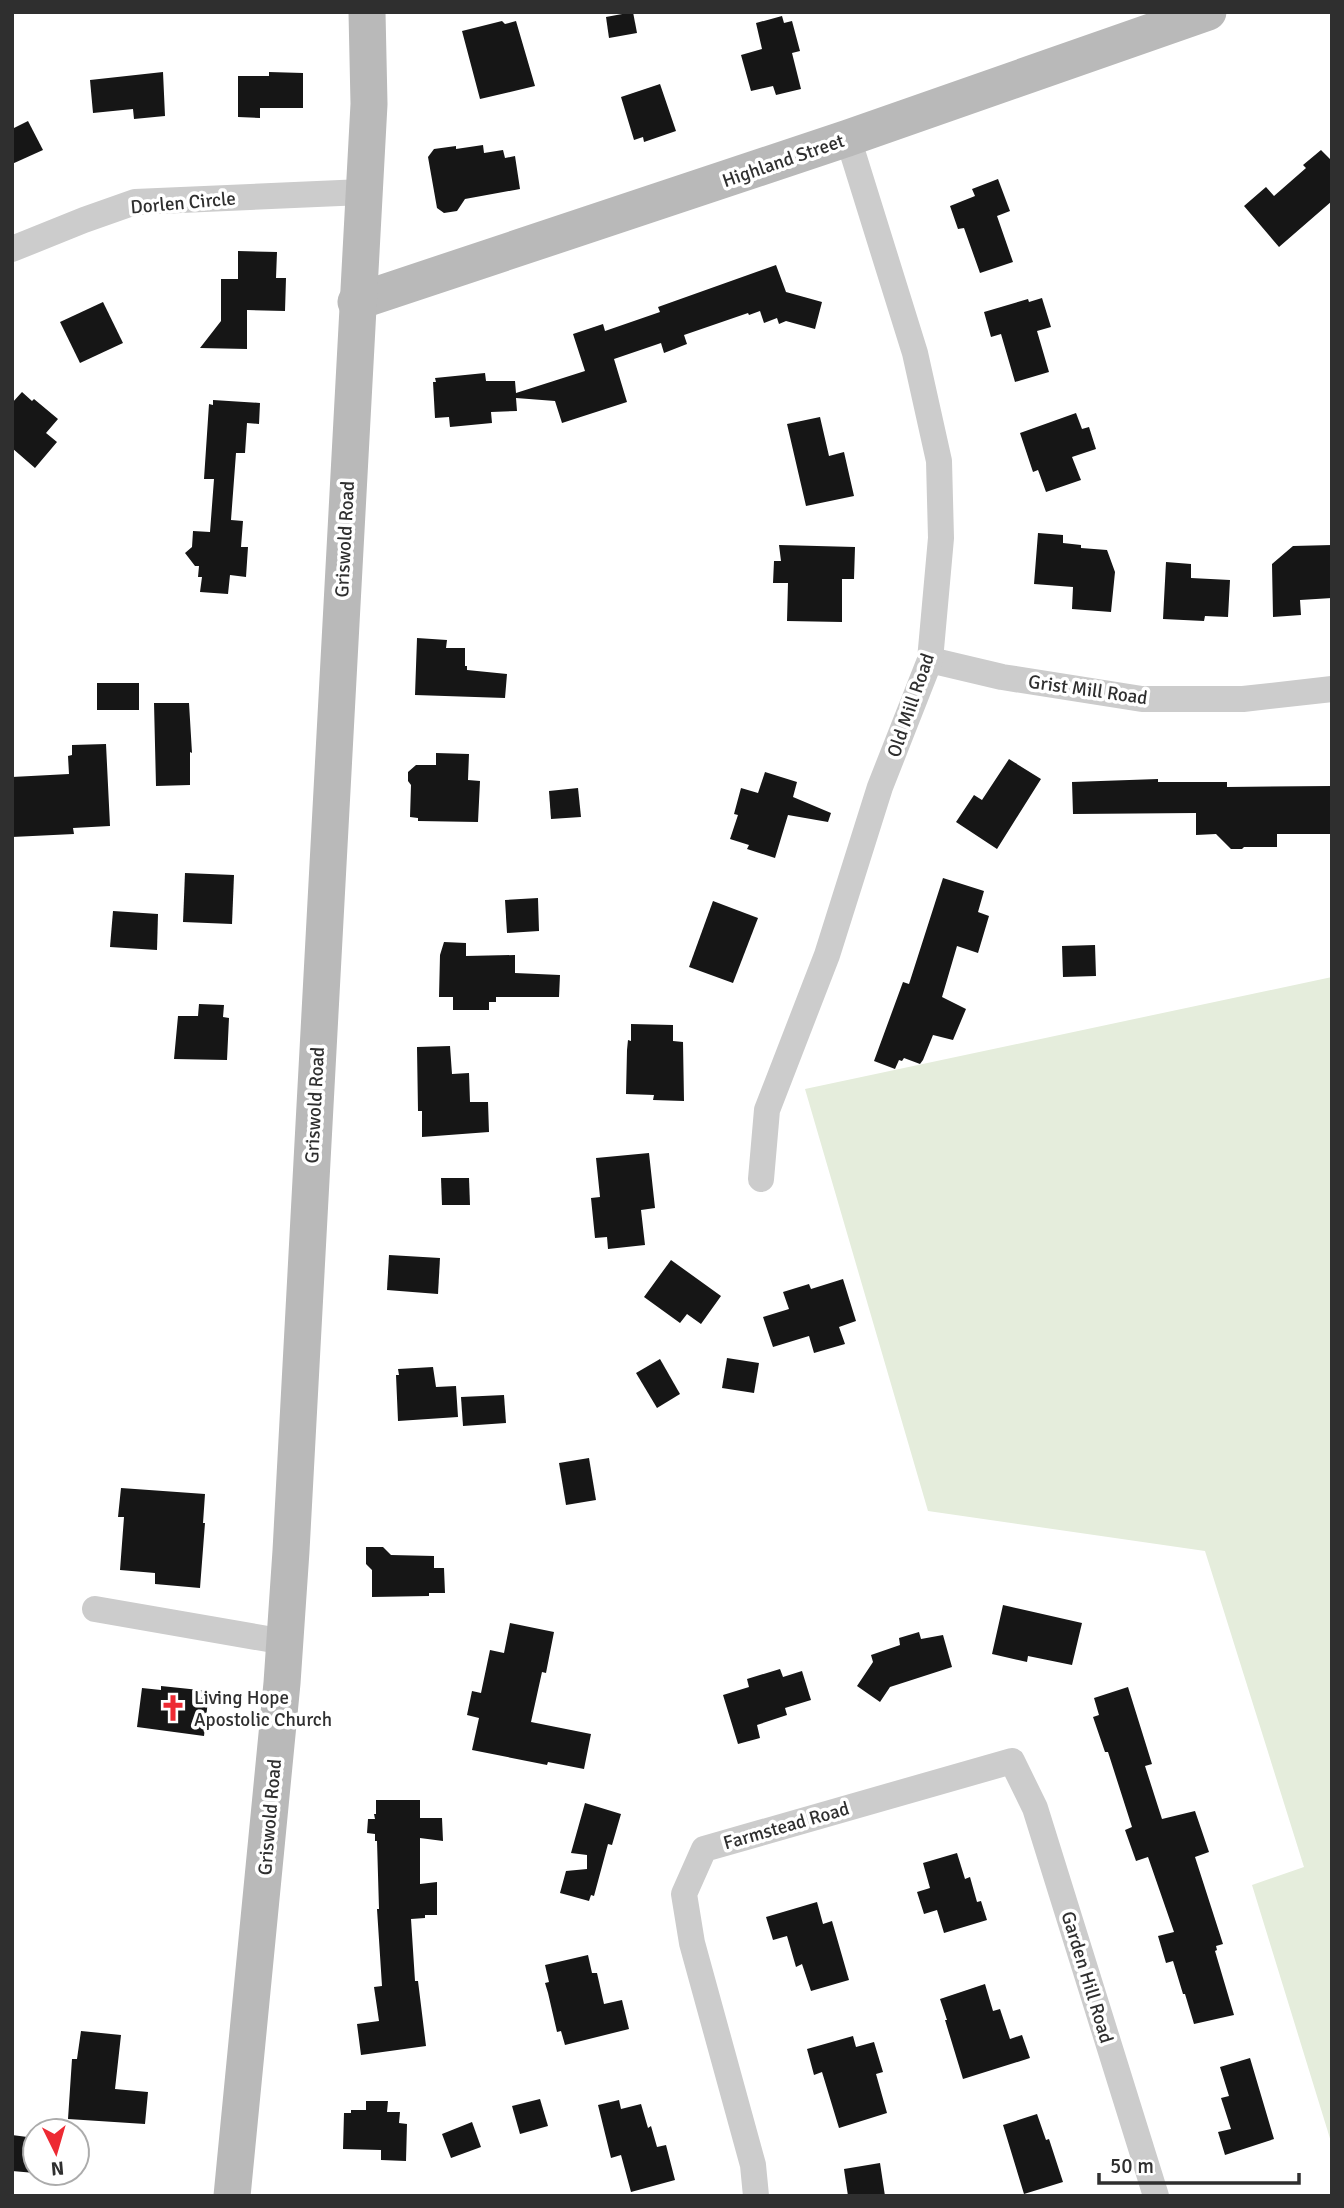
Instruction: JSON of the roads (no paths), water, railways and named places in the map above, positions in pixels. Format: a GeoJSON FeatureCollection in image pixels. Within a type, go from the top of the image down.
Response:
{"type":"FeatureCollection","features":[{"type":"Feature","properties":{"kind":"street","name":"Griswold Road"},"geometry":{"type":"LineString","coordinates":[[232,2196],[285,1642],[356,302],[369,104],[367,12]]}},
{"type":"Feature","properties":{"kind":"street","name":"Highland Street"},"geometry":{"type":"LineString","coordinates":[[356,302],[848,138],[1208,12]]}},
{"type":"Feature","properties":{"kind":"street","name":"Old Mill Road"},"geometry":{"type":"LineString","coordinates":[[761,1179],[766,1110],[827,955],[880,787],[930,660],[941,538],[939,461],[915,353],[848,138]]}},
{"type":"Feature","properties":{"kind":"street","name":"Dorlen Circle"},"geometry":{"type":"LineString","coordinates":[[12,250],[135,202],[363,192]]}},
{"type":"Feature","properties":{"kind":"street","name":"Grist Mill Road"},"geometry":{"type":"LineString","coordinates":[[930,660],[1002,677],[1142,699],[1242,699],[1332,689]]}},
{"type":"Feature","properties":{"kind":"street"},"geometry":{"type":"LineString","coordinates":[[95,1609],[285,1642]]}},
{"type":"Feature","properties":{"kind":"street","name":"Farmstead Road"},"geometry":{"type":"LineString","coordinates":[[755,2196],[753,2165],[692,1943],[684,1894],[704,1849],[1013,1760]]}},
{"type":"Feature","properties":{"kind":"street","name":"Garden Hill Road"},"geometry":{"type":"LineString","coordinates":[[1013,1760],[1035,1808],[1156,2196]]}},
{"type":"Feature","properties":{"kind":"place","name":"Living Hope Apostolic Church"},"geometry":{"type":"Point","coordinates":[173,1708]}}]}
